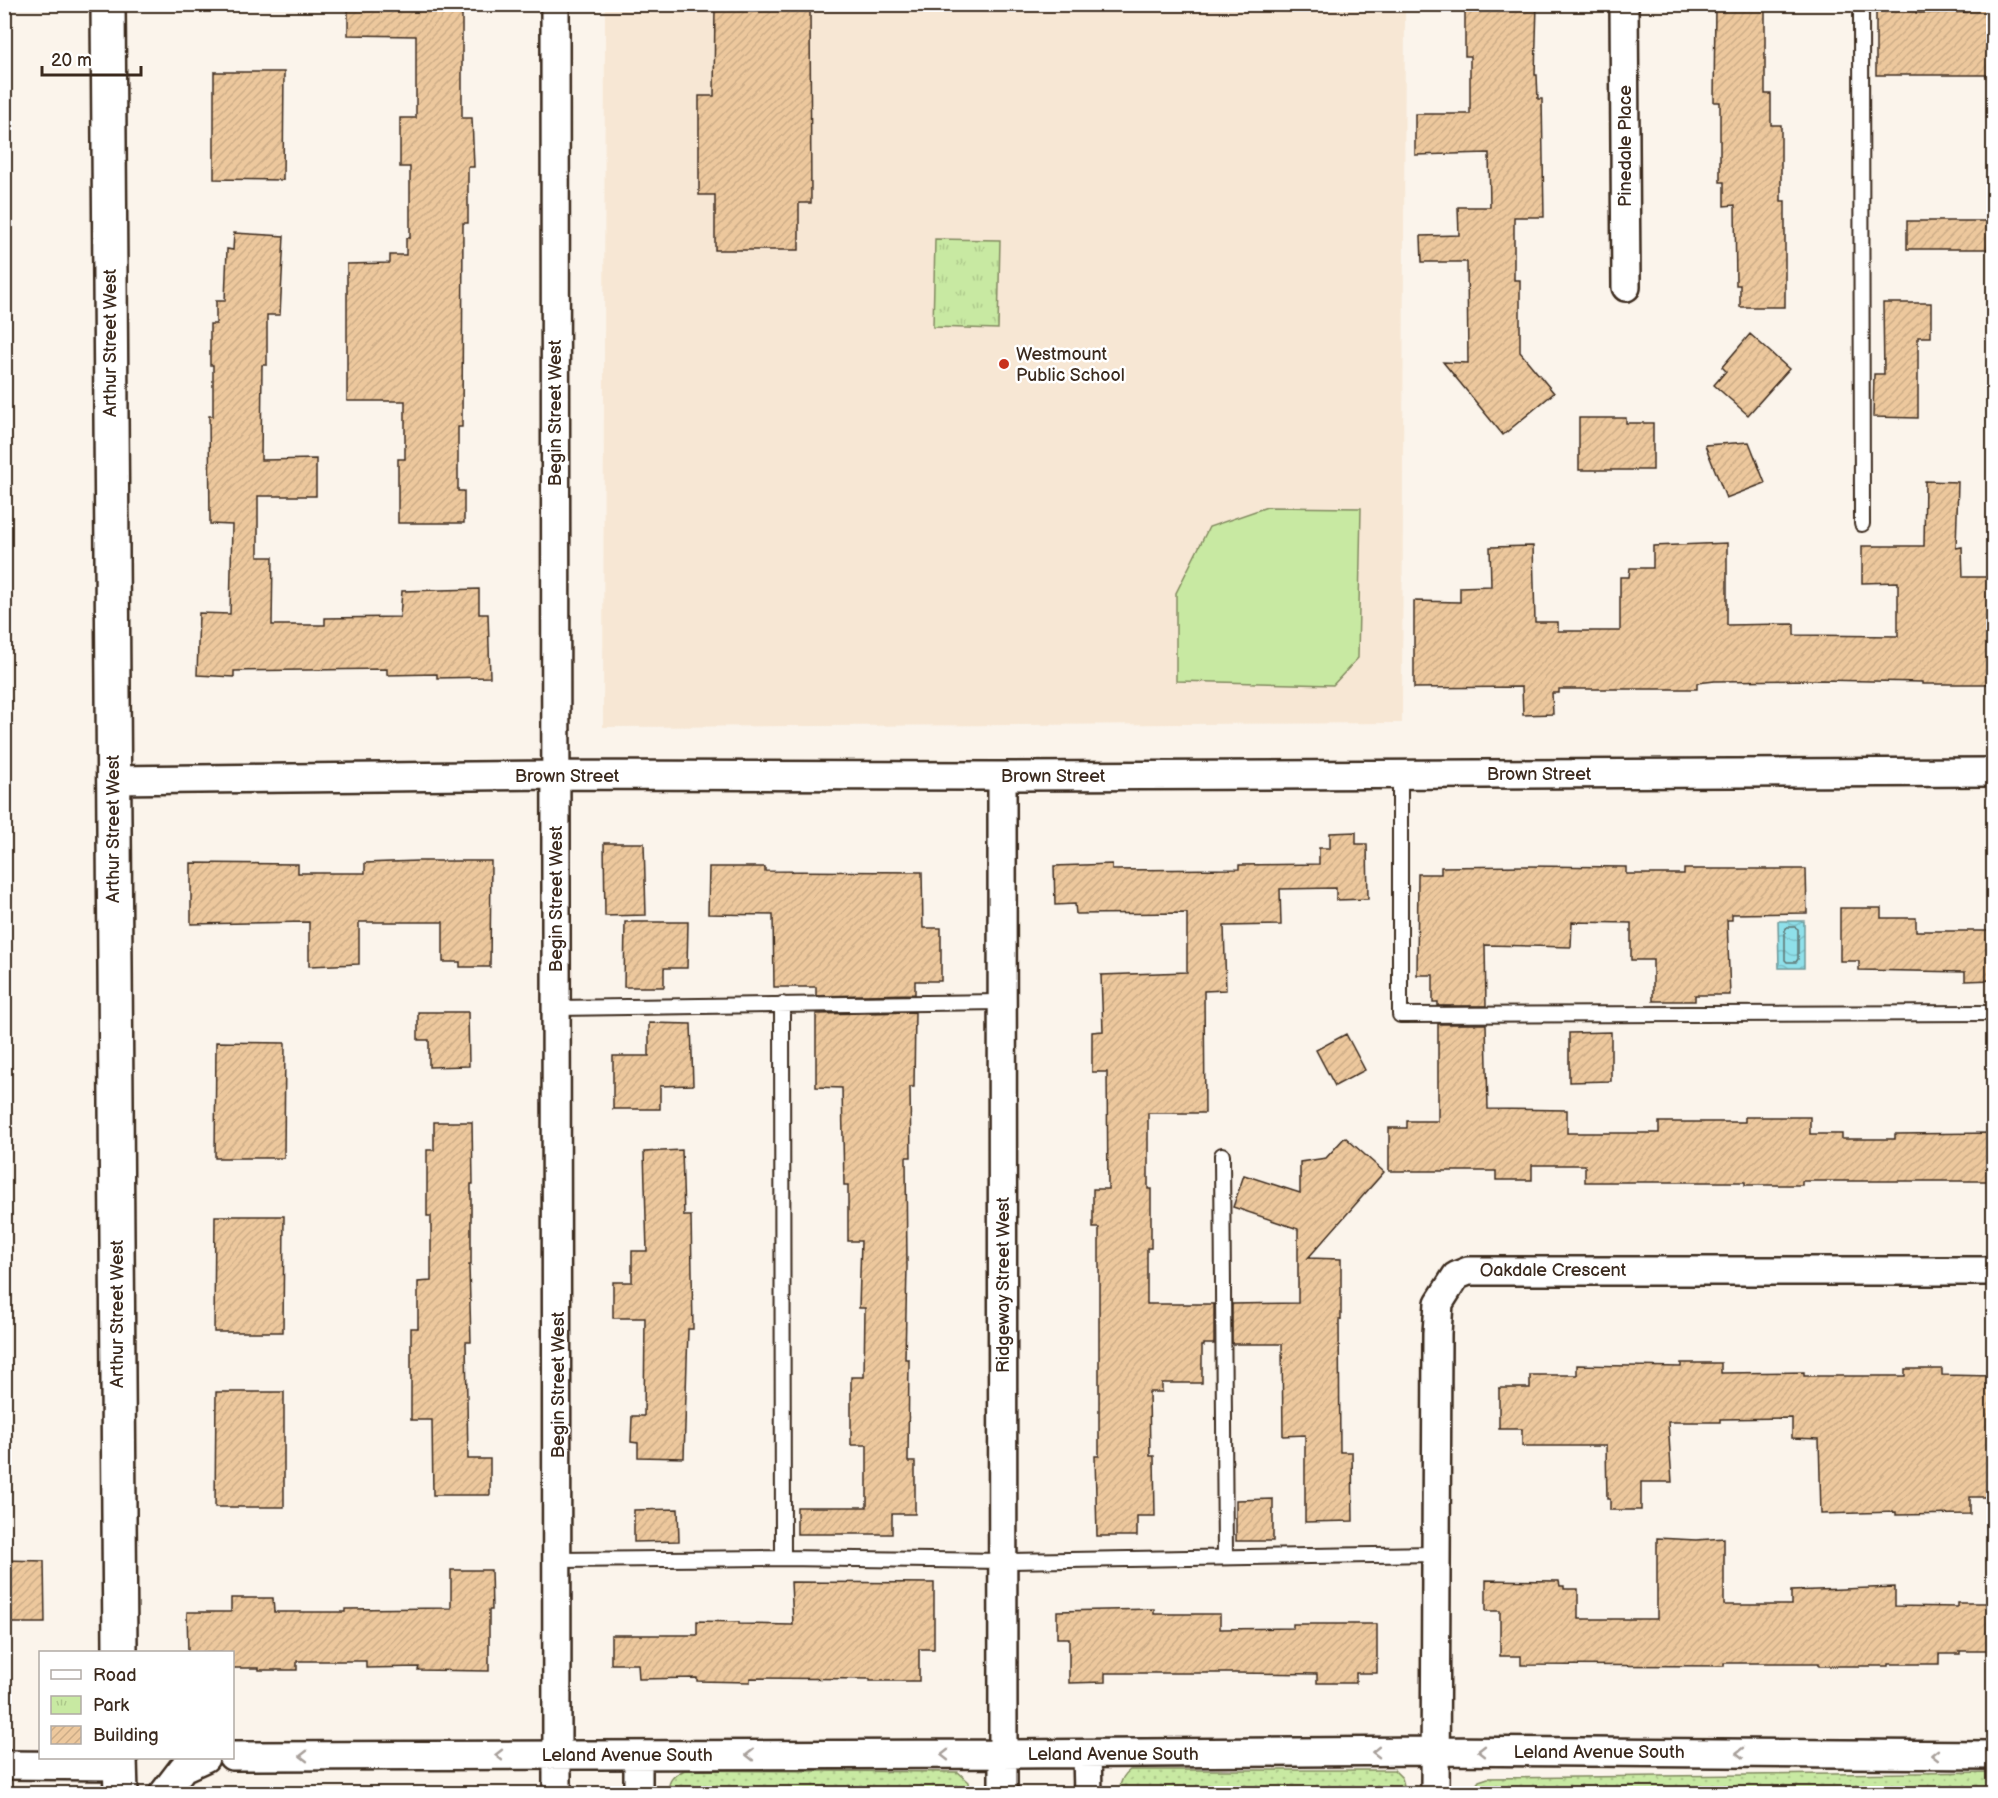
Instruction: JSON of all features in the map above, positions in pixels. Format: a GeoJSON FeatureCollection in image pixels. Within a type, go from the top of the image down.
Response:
{"type":"FeatureCollection","features":[{"type":"Feature","properties":{"kind":"main road","name":"Arthur Street West"},"geometry":{"type":"LineString","coordinates":[[108,4],[120,1651]]}},
{"type":"Feature","properties":{"kind":"street","name":"Begin Street West"},"geometry":{"type":"LineString","coordinates":[[555,4],[557,1794]]}},
{"type":"Feature","properties":{"kind":"street","name":"Pinedale Place"},"geometry":{"type":"LineString","coordinates":[[1624,4],[1626,286]]}},
{"type":"Feature","properties":{"kind":"street","name":"Brown Street"},"geometry":{"type":"LineString","coordinates":[[113,780],[555,775],[1002,776],[1994,772]]}},
{"type":"Feature","properties":{"kind":"street","name":"Ridgeway Street West"},"geometry":{"type":"LineString","coordinates":[[1002,776],[1003,1794]]}},
{"type":"Feature","properties":{"kind":"street","name":"Oakdale Crescent"},"geometry":{"type":"LineString","coordinates":[[1435,1794],[1439,1303],[1456,1276],[1468,1271],[1565,1269],[1994,1271]]}},
{"type":"Feature","properties":{"kind":"street","name":"Leland Avenue South"},"geometry":{"type":"LineString","coordinates":[[234,1756],[1434,1751],[1994,1755]]}},
{"type":"Feature","properties":{"kind":"street"},"geometry":{"type":"LineString","coordinates":[[1087,1754],[1088,1794]]}},
{"type":"Feature","properties":{"kind":"street"},"geometry":{"type":"LineString","coordinates":[[638,1755],[638,1794]]}},
{"type":"Feature","properties":{"kind":"street"},"geometry":{"type":"LineString","coordinates":[[163,1794],[183,1767],[203,1759]]}},
{"type":"Feature","properties":{"kind":"street"},"geometry":{"type":"LineString","coordinates":[[4,1765],[121,1772]]}},
{"type":"Feature","properties":{"kind":"lane"},"geometry":{"type":"LineString","coordinates":[[1861,4],[1862,524]]}},
{"type":"Feature","properties":{"kind":"lane"},"geometry":{"type":"LineString","coordinates":[[1401,774],[1400,1015],[1994,1013]]}},
{"type":"Feature","properties":{"kind":"lane"},"geometry":{"type":"LineString","coordinates":[[556,1008],[1002,1002]]}},
{"type":"Feature","properties":{"kind":"lane"},"geometry":{"type":"LineString","coordinates":[[782,1004],[783,1558]]}},
{"type":"Feature","properties":{"kind":"lane"},"geometry":{"type":"LineString","coordinates":[[1222,1155],[1225,1557]]}},
{"type":"Feature","properties":{"kind":"lane"},"geometry":{"type":"LineString","coordinates":[[558,1560],[783,1558],[1003,1561],[1436,1554]]}},
{"type":"Feature","properties":{"kind":"shaded area","name":"Westmount Public School"},"geometry":{"type":"Polygon","coordinates":[[[605,5],[1405,5],[1402,723],[603,727],[605,5]]]}},
{"type":"Feature","properties":{"kind":"green space"},"geometry":{"type":"Polygon","coordinates":[[[935,239],[1000,240],[998,329],[933,327],[935,239]]]}},
{"type":"Feature","properties":{"kind":"green space"},"geometry":{"type":"Polygon","coordinates":[[[1267,507],[1361,508],[1358,658],[1333,685],[1176,681],[1176,593],[1209,527],[1267,507]]]}},
{"type":"Feature","properties":{"kind":"green space"},"geometry":{"type":"Polygon","coordinates":[[[685,1770],[958,1772],[969,1782],[970,1793],[669,1793],[672,1779],[685,1770]]]}},
{"type":"Feature","properties":{"kind":"green space"},"geometry":{"type":"Polygon","coordinates":[[[1130,1770],[1394,1770],[1402,1778],[1406,1793],[1120,1793],[1122,1780],[1130,1770]]]}},
{"type":"Feature","properties":{"kind":"green space"},"geometry":{"type":"Polygon","coordinates":[[[1993,1772],[1993,1794],[1471,1794],[1479,1781],[1488,1778],[1993,1772]]]}},
{"type":"Feature","properties":{"kind":"water"},"geometry":{"type":"Polygon","coordinates":[[[1778,921],[1804,921],[1804,968],[1779,968],[1778,921]]]}},
{"type":"Feature","properties":{"kind":"building"},"geometry":{"type":"Polygon","coordinates":[[[348,4],[462,4],[462,118],[472,118],[474,167],[468,167],[468,223],[463,223],[462,427],[458,427],[458,491],[464,491],[464,523],[398,523],[398,459],[405,459],[405,401],[347,401],[347,264],[390,263],[390,255],[406,255],[406,238],[410,238],[410,167],[400,167],[400,118],[416,118],[416,36],[348,35],[348,4]]]}},
{"type":"Feature","properties":{"kind":"building"},"geometry":{"type":"Polygon","coordinates":[[[715,4],[810,4],[811,203],[799,203],[799,250],[715,250],[715,195],[699,195],[699,96],[714,96],[715,4]]]}},
{"type":"Feature","properties":{"kind":"building"},"geometry":{"type":"Polygon","coordinates":[[[1465,4],[1537,4],[1535,75],[1537,75],[1538,99],[1542,99],[1544,217],[1514,217],[1514,280],[1520,280],[1520,352],[1554,393],[1503,435],[1443,362],[1468,363],[1467,262],[1422,262],[1421,236],[1459,235],[1458,207],[1490,207],[1489,153],[1415,155],[1415,114],[1470,114],[1470,56],[1465,56],[1465,4]]]}},
{"type":"Feature","properties":{"kind":"building"},"geometry":{"type":"Polygon","coordinates":[[[1715,4],[1765,4],[1765,94],[1771,94],[1771,125],[1781,125],[1781,201],[1785,201],[1785,307],[1740,307],[1740,285],[1736,285],[1735,205],[1724,206],[1724,182],[1720,182],[1720,102],[1714,102],[1715,4]]]}},
{"type":"Feature","properties":{"kind":"building"},"geometry":{"type":"Polygon","coordinates":[[[1876,4],[1916,4],[1916,13],[1967,12],[1967,4],[1994,4],[1994,75],[1876,75],[1876,4]]]}},
{"type":"Feature","properties":{"kind":"building"},"geometry":{"type":"Polygon","coordinates":[[[214,72],[284,72],[283,180],[214,179],[214,72]]]}},
{"type":"Feature","properties":{"kind":"building"},"geometry":{"type":"Polygon","coordinates":[[[1907,221],[1994,221],[1994,249],[1907,249],[1907,221]]]}},
{"type":"Feature","properties":{"kind":"building"},"geometry":{"type":"Polygon","coordinates":[[[234,233],[284,236],[280,315],[267,315],[267,365],[262,365],[261,460],[316,459],[316,496],[258,496],[258,557],[273,557],[272,625],[325,625],[325,618],[400,617],[402,591],[479,589],[479,614],[488,614],[490,677],[437,678],[437,674],[387,675],[387,669],[234,671],[234,677],[197,675],[199,613],[230,614],[232,525],[210,524],[209,416],[213,416],[210,324],[216,324],[216,301],[225,301],[227,249],[233,250],[234,233]]]}},
{"type":"Feature","properties":{"kind":"building"},"geometry":{"type":"Polygon","coordinates":[[[1883,303],[1931,303],[1931,337],[1918,337],[1918,418],[1873,417],[1874,374],[1884,374],[1883,303]]]}},
{"type":"Feature","properties":{"kind":"building"},"geometry":{"type":"Polygon","coordinates":[[[1750,334],[1789,369],[1748,415],[1714,385],[1726,371],[1722,367],[1750,334]]]}},
{"type":"Feature","properties":{"kind":"building"},"geometry":{"type":"Polygon","coordinates":[[[1579,418],[1626,418],[1626,423],[1653,423],[1653,470],[1579,470],[1579,418]]]}},
{"type":"Feature","properties":{"kind":"building"},"geometry":{"type":"Polygon","coordinates":[[[1749,442],[1765,483],[1726,498],[1705,445],[1749,442]]]}},
{"type":"Feature","properties":{"kind":"building"},"geometry":{"type":"Polygon","coordinates":[[[1925,481],[1958,482],[1956,548],[1962,547],[1963,577],[1993,577],[1994,684],[1819,680],[1715,681],[1697,683],[1697,689],[1559,689],[1559,693],[1552,693],[1553,714],[1523,715],[1522,687],[1414,688],[1414,601],[1460,602],[1460,587],[1491,586],[1490,547],[1533,546],[1535,622],[1558,622],[1558,631],[1620,631],[1620,577],[1629,577],[1630,568],[1653,568],[1653,546],[1727,543],[1727,625],[1794,624],[1794,635],[1898,636],[1898,582],[1862,583],[1862,546],[1924,546],[1925,481]]]}},
{"type":"Feature","properties":{"kind":"building"},"geometry":{"type":"Polygon","coordinates":[[[1356,832],[1356,844],[1367,844],[1368,899],[1336,900],[1336,888],[1280,889],[1281,925],[1224,926],[1226,990],[1204,991],[1205,1113],[1148,1113],[1151,1248],[1147,1248],[1147,1304],[1214,1304],[1214,1344],[1202,1346],[1202,1383],[1162,1383],[1162,1392],[1149,1392],[1150,1456],[1154,1456],[1155,1516],[1137,1516],[1137,1536],[1097,1536],[1095,1456],[1099,1456],[1099,1228],[1093,1228],[1093,1189],[1108,1189],[1107,1072],[1092,1072],[1092,1032],[1103,1031],[1101,975],[1187,972],[1187,913],[1076,914],[1075,904],[1055,905],[1054,866],[1112,864],[1112,870],[1239,869],[1239,865],[1319,864],[1319,848],[1330,848],[1330,833],[1356,832]]]}},
{"type":"Feature","properties":{"kind":"building"},"geometry":{"type":"Polygon","coordinates":[[[604,843],[644,843],[646,915],[605,916],[604,843]]]}},
{"type":"Feature","properties":{"kind":"building"},"geometry":{"type":"Polygon","coordinates":[[[491,861],[490,967],[460,967],[460,962],[443,962],[443,922],[359,922],[359,964],[309,966],[309,922],[191,924],[191,863],[298,864],[298,873],[365,873],[365,863],[491,861]]]}},
{"type":"Feature","properties":{"kind":"building"},"geometry":{"type":"Polygon","coordinates":[[[709,867],[765,867],[765,871],[922,872],[923,928],[941,928],[941,981],[915,981],[915,994],[816,996],[816,987],[774,987],[773,915],[708,914],[709,867]]]}},
{"type":"Feature","properties":{"kind":"building"},"geometry":{"type":"Polygon","coordinates":[[[1441,867],[1626,867],[1626,874],[1684,874],[1684,869],[1806,869],[1807,913],[1732,914],[1732,920],[1727,920],[1730,995],[1695,995],[1695,1001],[1653,1001],[1653,960],[1631,960],[1631,923],[1572,922],[1571,947],[1485,945],[1486,1006],[1438,1006],[1438,1002],[1433,1002],[1433,975],[1417,975],[1418,874],[1441,874],[1441,867]]]}},
{"type":"Feature","properties":{"kind":"building"},"geometry":{"type":"Polygon","coordinates":[[[1840,908],[1881,908],[1881,918],[1916,918],[1916,931],[1994,931],[1994,980],[1965,981],[1965,972],[1859,970],[1859,961],[1840,961],[1840,908]]]}},
{"type":"Feature","properties":{"kind":"building"},"geometry":{"type":"Polygon","coordinates":[[[625,922],[688,922],[687,968],[664,968],[664,987],[624,987],[625,922]]]}},
{"type":"Feature","properties":{"kind":"building"},"geometry":{"type":"Polygon","coordinates":[[[418,1012],[468,1012],[469,1066],[429,1067],[429,1040],[418,1040],[418,1012]]]}},
{"type":"Feature","properties":{"kind":"building"},"geometry":{"type":"Polygon","coordinates":[[[915,1012],[914,1087],[910,1087],[911,1157],[906,1157],[905,1359],[909,1359],[908,1462],[915,1462],[915,1514],[892,1514],[892,1534],[797,1534],[797,1507],[867,1507],[867,1445],[851,1445],[851,1377],[864,1377],[865,1308],[859,1308],[861,1241],[848,1241],[848,1185],[844,1185],[842,1088],[816,1087],[816,1014],[915,1012]]]}},
{"type":"Feature","properties":{"kind":"building"},"geometry":{"type":"Polygon","coordinates":[[[649,1023],[691,1024],[693,1085],[660,1086],[660,1109],[613,1109],[613,1056],[649,1056],[649,1023]]]}},
{"type":"Feature","properties":{"kind":"building"},"geometry":{"type":"Polygon","coordinates":[[[1438,1024],[1486,1024],[1488,1109],[1567,1110],[1567,1133],[1659,1133],[1659,1122],[1745,1122],[1745,1117],[1810,1117],[1810,1134],[1842,1134],[1842,1139],[1895,1139],[1895,1134],[1994,1133],[1994,1181],[1802,1181],[1802,1185],[1745,1185],[1745,1182],[1585,1182],[1585,1165],[1532,1165],[1532,1180],[1496,1180],[1496,1171],[1389,1171],[1389,1128],[1407,1128],[1407,1121],[1438,1121],[1438,1024]]]}},
{"type":"Feature","properties":{"kind":"building"},"geometry":{"type":"Polygon","coordinates":[[[1611,1032],[1611,1081],[1569,1082],[1569,1033],[1611,1032]]]}},
{"type":"Feature","properties":{"kind":"building"},"geometry":{"type":"Polygon","coordinates":[[[1346,1034],[1365,1070],[1335,1086],[1316,1050],[1346,1034]]]}},
{"type":"Feature","properties":{"kind":"building"},"geometry":{"type":"Polygon","coordinates":[[[216,1042],[285,1043],[284,1158],[215,1158],[216,1042]]]}},
{"type":"Feature","properties":{"kind":"building"},"geometry":{"type":"Polygon","coordinates":[[[434,1122],[472,1122],[473,1184],[471,1184],[471,1265],[469,1265],[471,1342],[466,1342],[468,1459],[490,1459],[490,1495],[433,1495],[432,1420],[411,1420],[411,1328],[418,1328],[418,1282],[431,1281],[431,1216],[427,1216],[427,1150],[434,1150],[434,1122]]]}},
{"type":"Feature","properties":{"kind":"building"},"geometry":{"type":"Polygon","coordinates":[[[1345,1137],[1384,1172],[1308,1258],[1341,1259],[1340,1452],[1352,1452],[1353,1521],[1305,1522],[1305,1435],[1283,1436],[1282,1344],[1232,1344],[1232,1304],[1298,1303],[1298,1229],[1233,1207],[1244,1175],[1300,1193],[1300,1162],[1326,1158],[1345,1137]]]}},
{"type":"Feature","properties":{"kind":"building"},"geometry":{"type":"Polygon","coordinates":[[[682,1150],[684,1216],[691,1216],[693,1329],[688,1329],[684,1458],[638,1457],[638,1443],[631,1442],[632,1416],[644,1416],[645,1318],[613,1318],[613,1282],[632,1282],[632,1251],[647,1251],[644,1152],[682,1150]]]}},
{"type":"Feature","properties":{"kind":"building"},"geometry":{"type":"Polygon","coordinates":[[[215,1216],[284,1216],[283,1332],[214,1332],[215,1216]]]}},
{"type":"Feature","properties":{"kind":"building"},"geometry":{"type":"Polygon","coordinates":[[[1681,1363],[1721,1363],[1721,1373],[1804,1372],[1804,1376],[1905,1376],[1905,1369],[1942,1369],[1942,1375],[1994,1376],[1994,1497],[1970,1497],[1970,1514],[1896,1515],[1896,1512],[1821,1514],[1819,1439],[1792,1438],[1792,1418],[1720,1419],[1720,1422],[1668,1422],[1672,1482],[1641,1482],[1641,1510],[1610,1510],[1610,1499],[1607,1499],[1606,1446],[1522,1446],[1522,1429],[1499,1429],[1499,1388],[1530,1388],[1530,1375],[1577,1375],[1577,1365],[1681,1367],[1681,1363]]]}},
{"type":"Feature","properties":{"kind":"building"},"geometry":{"type":"Polygon","coordinates":[[[216,1392],[284,1392],[284,1507],[215,1507],[216,1392]]]}},
{"type":"Feature","properties":{"kind":"building"},"geometry":{"type":"Polygon","coordinates":[[[1273,1499],[1273,1541],[1236,1541],[1236,1500],[1273,1499]]]}},
{"type":"Feature","properties":{"kind":"building"},"geometry":{"type":"Polygon","coordinates":[[[678,1509],[679,1541],[634,1542],[634,1510],[678,1509]]]}},
{"type":"Feature","properties":{"kind":"building"},"geometry":{"type":"Polygon","coordinates":[[[1657,1538],[1696,1540],[1724,1538],[1724,1605],[1791,1605],[1791,1591],[1895,1587],[1895,1606],[1957,1607],[1957,1603],[1994,1603],[1994,1651],[1960,1651],[1960,1654],[1939,1654],[1939,1664],[1888,1664],[1888,1666],[1819,1666],[1819,1663],[1724,1663],[1724,1666],[1521,1665],[1521,1656],[1500,1656],[1500,1611],[1486,1611],[1486,1580],[1559,1581],[1560,1586],[1564,1586],[1564,1589],[1578,1589],[1578,1619],[1657,1619],[1657,1538]]]}},
{"type":"Feature","properties":{"kind":"building"},"geometry":{"type":"Polygon","coordinates":[[[4,1560],[44,1561],[45,1623],[4,1623],[4,1560]]]}},
{"type":"Feature","properties":{"kind":"building"},"geometry":{"type":"Polygon","coordinates":[[[451,1570],[491,1570],[489,1671],[418,1670],[419,1667],[366,1668],[366,1661],[297,1661],[297,1670],[259,1670],[259,1668],[234,1668],[234,1651],[188,1651],[187,1612],[231,1612],[231,1598],[273,1598],[274,1612],[451,1608],[451,1570]]]}},
{"type":"Feature","properties":{"kind":"building"},"geometry":{"type":"Polygon","coordinates":[[[791,1582],[934,1583],[934,1649],[919,1649],[919,1681],[750,1678],[750,1682],[697,1681],[697,1678],[639,1679],[638,1664],[611,1664],[611,1635],[697,1635],[697,1621],[793,1625],[791,1582]]]}},
{"type":"Feature","properties":{"kind":"building"},"geometry":{"type":"Polygon","coordinates":[[[1154,1609],[1154,1614],[1220,1614],[1220,1629],[1293,1628],[1293,1624],[1377,1624],[1377,1673],[1356,1673],[1356,1683],[1317,1683],[1317,1674],[1105,1673],[1105,1682],[1069,1683],[1069,1638],[1057,1638],[1057,1611],[1154,1609]]]}},
{"type":"Feature","properties":{"kind":"place","name":"Westmount Public School"},"geometry":{"type":"Point","coordinates":[1004,364]}}]}
